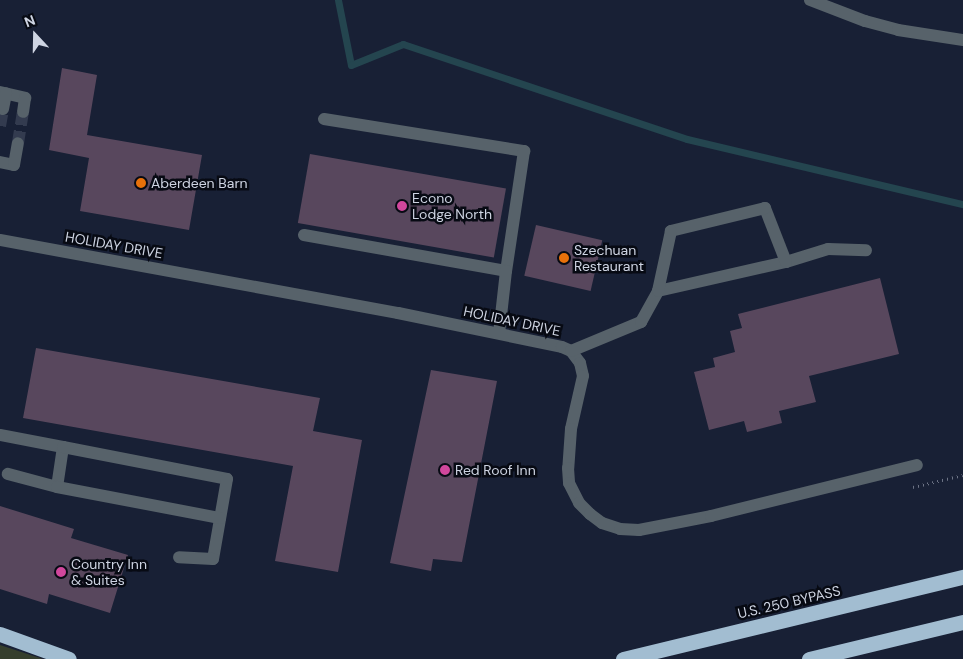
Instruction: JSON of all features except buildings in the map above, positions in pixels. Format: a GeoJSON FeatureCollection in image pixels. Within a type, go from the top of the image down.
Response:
{"type":"FeatureCollection","features":[{"type":"Feature","properties":{"kind":"highway","name":"U.S. 250 BYPASS"},"geometry":{"type":"LineString","coordinates":[[623,658],[963,577]]}},
{"type":"Feature","properties":{"kind":"highway"},"geometry":{"type":"LineString","coordinates":[[809,659],[963,622]]}},
{"type":"Feature","properties":{"kind":"highway"},"geometry":{"type":"LineString","coordinates":[[0,634],[69,659]]}},
{"type":"Feature","properties":{"kind":"street"},"geometry":{"type":"LineString","coordinates":[[810,0],[865,22],[898,30],[963,40]]}},
{"type":"Feature","properties":{"kind":"street"},"geometry":{"type":"LineString","coordinates":[[3,109],[3,93],[25,98],[23,112]]}},
{"type":"Feature","properties":{"kind":"street"},"geometry":{"type":"LineString","coordinates":[[324,119],[524,151],[506,271],[499,333]]}},
{"type":"Feature","properties":{"kind":"street"},"geometry":{"type":"LineString","coordinates":[[0,162],[14,165],[18,143]]}},
{"type":"Feature","properties":{"kind":"street"},"geometry":{"type":"LineString","coordinates":[[571,352],[641,322],[658,291],[672,231],[766,208],[786,262]]}},
{"type":"Feature","properties":{"kind":"street"},"geometry":{"type":"LineString","coordinates":[[304,235],[506,271]]}},
{"type":"Feature","properties":{"kind":"street","name":"HOLIDAY DRIVE"},"geometry":{"type":"LineString","coordinates":[[0,240],[499,333],[562,347],[571,352],[580,363],[583,376],[571,429],[568,468],[569,483],[579,503],[590,514],[602,523],[620,529],[639,530],[711,516],[917,465]]}},
{"type":"Feature","properties":{"kind":"street"},"geometry":{"type":"LineString","coordinates":[[658,291],[786,262],[828,249],[866,250]]}},
{"type":"Feature","properties":{"kind":"street"},"geometry":{"type":"LineString","coordinates":[[0,435],[227,479],[213,559],[179,557]]}},
{"type":"Feature","properties":{"kind":"street"},"geometry":{"type":"LineString","coordinates":[[57,487],[64,447]]}},
{"type":"Feature","properties":{"kind":"street"},"geometry":{"type":"LineString","coordinates":[[8,474],[57,487],[220,518]]}},
{"type":"Feature","properties":{"kind":"path"},"geometry":{"type":"LineString","coordinates":[[913,487],[963,475]]}},
{"type":"Feature","properties":{"kind":"green space"},"geometry":{"type":"Polygon","coordinates":[[[0,645],[40,658],[42,659],[0,659],[0,645]]]}},
{"type":"Feature","properties":{"kind":"waterway"},"geometry":{"type":"LineString","coordinates":[[338,0],[351,65],[403,44],[687,139],[963,204]]}},
{"type":"Feature","properties":{"kind":"tunnel"},"geometry":{"type":"LineString","coordinates":[[0,126],[3,109]]}},
{"type":"Feature","properties":{"kind":"tunnel"},"geometry":{"type":"LineString","coordinates":[[18,143],[23,112]]}},
{"type":"Feature","properties":{"kind":"place","name":"Aberdeen Barn"},"geometry":{"type":"Point","coordinates":[141,183]}},
{"type":"Feature","properties":{"kind":"place","name":"Econo Lodge North"},"geometry":{"type":"Point","coordinates":[402,206]}},
{"type":"Feature","properties":{"kind":"place","name":"Szechuan Restaurant"},"geometry":{"type":"Point","coordinates":[564,258]}},
{"type":"Feature","properties":{"kind":"place","name":"Red Roof Inn"},"geometry":{"type":"Point","coordinates":[445,470]}},
{"type":"Feature","properties":{"kind":"place","name":"Country Inn & Suites"},"geometry":{"type":"Point","coordinates":[61,572]}}]}
